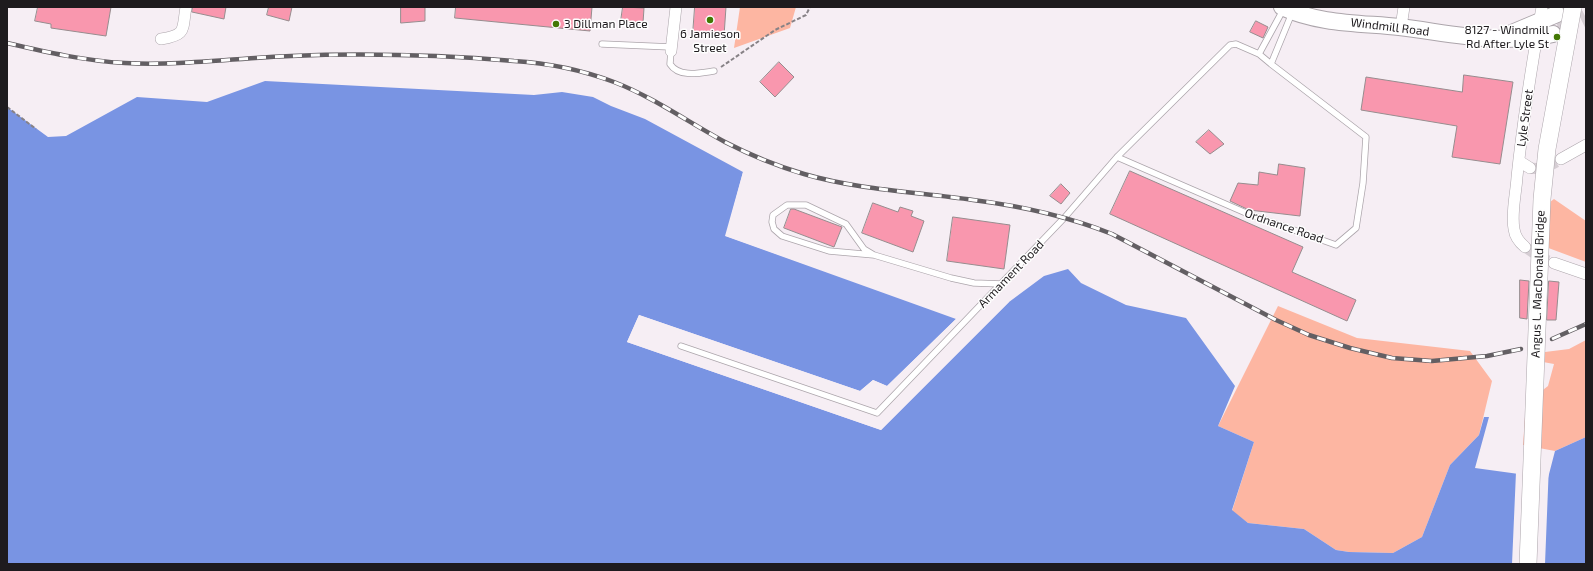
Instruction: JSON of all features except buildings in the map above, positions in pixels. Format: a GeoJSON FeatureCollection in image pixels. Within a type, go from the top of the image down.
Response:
{"type":"FeatureCollection","features":[{"type":"Feature","properties":{"kind":"main road","name":"Angus L. MacDonald Bridge"},"geometry":{"type":"LineString","coordinates":[[1528,564],[1542,199],[1547,149],[1573,7]]}},
{"type":"Feature","properties":{"kind":"main road","name":"Windmill Road"},"geometry":{"type":"LineString","coordinates":[[1286,9],[1316,18],[1401,27],[1455,36],[1499,39],[1536,38],[1553,34]]}},
{"type":"Feature","properties":{"kind":"main road","name":"Windmill Road"},"geometry":{"type":"LineString","coordinates":[[1499,39],[1540,15],[1557,14]]}},
{"type":"Feature","properties":{"kind":"street"},"geometry":{"type":"LineString","coordinates":[[161,39],[175,37],[180,34],[182,31],[186,7]]}},
{"type":"Feature","properties":{"kind":"street"},"geometry":{"type":"LineString","coordinates":[[671,49],[676,7]]}},
{"type":"Feature","properties":{"kind":"street"},"geometry":{"type":"LineString","coordinates":[[1401,27],[1404,7]]}},
{"type":"Feature","properties":{"kind":"street","name":"Lyle Street"},"geometry":{"type":"LineString","coordinates":[[1525,247],[1517,238],[1514,229],[1513,217],[1519,161],[1540,15]]}},
{"type":"Feature","properties":{"kind":"street"},"geometry":{"type":"LineString","coordinates":[[1561,159],[1586,145]]}},
{"type":"Feature","properties":{"kind":"street"},"geometry":{"type":"LineString","coordinates":[[1519,161],[1530,168]]}},
{"type":"Feature","properties":{"kind":"street"},"geometry":{"type":"LineString","coordinates":[[1554,263],[1586,274]]}},
{"type":"Feature","properties":{"kind":"lane"},"geometry":{"type":"LineString","coordinates":[[1260,54],[1286,9]]}},
{"type":"Feature","properties":{"kind":"lane"},"geometry":{"type":"LineString","coordinates":[[1272,64],[1286,9]]}},
{"type":"Feature","properties":{"kind":"lane"},"geometry":{"type":"LineString","coordinates":[[602,44],[671,49],[670,64],[675,70],[688,74],[714,71]]}},
{"type":"Feature","properties":{"kind":"lane","name":"Armament Road"},"geometry":{"type":"LineString","coordinates":[[681,346],[877,413],[1065,217],[1117,157],[1230,45],[1236,44],[1260,54]]}},
{"type":"Feature","properties":{"kind":"lane","name":"Ordnance Road"},"geometry":{"type":"LineString","coordinates":[[1117,157],[1246,213],[1336,245],[1356,228],[1363,183],[1366,137],[1260,54]]}},
{"type":"Feature","properties":{"kind":"lane"},"geometry":{"type":"LineString","coordinates":[[874,256],[864,249],[846,224],[806,205],[787,205],[773,215],[772,222],[774,229],[782,236],[829,251],[874,256],[951,278],[974,282],[1002,284]]}},
{"type":"Feature","properties":{"kind":"path"},"geometry":{"type":"LineString","coordinates":[[714,71],[775,30],[806,15],[810,7]]}},
{"type":"Feature","properties":{"kind":"path"},"geometry":{"type":"LineString","coordinates":[[7,107],[36,130]]}},
{"type":"Feature","properties":{"kind":"shaded area"},"geometry":{"type":"Polygon","coordinates":[[[740,7],[796,7],[790,28],[734,48],[740,7]]]}},
{"type":"Feature","properties":{"kind":"shaded area"},"geometry":{"type":"Polygon","coordinates":[[[1554,199],[1586,221],[1586,262],[1535,243],[1538,211],[1554,199]]]}},
{"type":"Feature","properties":{"kind":"shaded area"},"geometry":{"type":"Polygon","coordinates":[[[1278,306],[1357,338],[1470,351],[1492,381],[1479,435],[1450,465],[1422,537],[1393,553],[1349,552],[1336,550],[1304,529],[1248,523],[1232,511],[1254,442],[1218,426],[1278,306]]]}},
{"type":"Feature","properties":{"kind":"shaded area"},"geometry":{"type":"Polygon","coordinates":[[[1586,340],[1586,437],[1555,451],[1523,445],[1526,403],[1548,386],[1554,364],[1543,362],[1545,352],[1569,349],[1586,340]]]}},
{"type":"Feature","properties":{"kind":"water"},"geometry":{"type":"Polygon","coordinates":[[[265,81],[534,95],[562,92],[593,97],[611,106],[645,119],[743,172],[726,236],[957,318],[887,386],[873,380],[860,391],[639,315],[627,342],[881,430],[1009,302],[1044,276],[1068,269],[1081,283],[1126,305],[1186,318],[1235,386],[1218,426],[1254,442],[1232,510],[1248,523],[1304,529],[1336,550],[1349,552],[1393,553],[1422,537],[1450,465],[1479,435],[1484,417],[1489,417],[1475,468],[1548,478],[1555,451],[1586,437],[1586,564],[7,564],[7,107],[48,137],[66,136],[137,97],[207,102],[265,81]]]}},
{"type":"Feature","properties":{"kind":"pier"},"geometry":{"type":"Polygon","coordinates":[[[743,172],[745,173],[728,235],[957,316],[958,319],[888,387],[873,382],[860,393],[640,317],[630,341],[880,428],[997,310],[1007,301],[1009,302],[881,430],[627,342],[639,315],[860,391],[873,380],[887,386],[956,319],[725,236],[743,172]]]}},
{"type":"Feature","properties":{"kind":"pier"},"geometry":{"type":"Polygon","coordinates":[[[1549,464],[1545,564],[1512,564],[1516,472],[1546,476],[1549,464]]]}},
{"type":"Feature","properties":{"kind":"tunnel"},"geometry":{"type":"LineString","coordinates":[[1560,31],[1586,18]]}},
{"type":"Feature","properties":{"kind":"tunnel"},"geometry":{"type":"LineString","coordinates":[[1530,168],[1546,167],[1561,159]]}},
{"type":"Feature","properties":{"kind":"tunnel"},"geometry":{"type":"LineString","coordinates":[[1525,247],[1543,259],[1554,263]]}},
{"type":"Feature","properties":{"kind":"railway"},"geometry":{"type":"LineString","coordinates":[[7,43],[80,58],[110,62],[146,64],[187,63],[291,56],[375,55],[486,59],[552,65],[590,74],[628,88],[657,102],[734,147],[774,164],[804,174],[846,184],[1009,205],[1044,212],[1112,234],[1276,320],[1309,335],[1350,348],[1392,358],[1432,361],[1487,356],[1521,349]]}},
{"type":"Feature","properties":{"kind":"railway"},"geometry":{"type":"LineString","coordinates":[[1552,339],[1586,324]]}},
{"type":"Feature","properties":{"kind":"place","name":"6 Jamieson Street"},"geometry":{"type":"Point","coordinates":[710,20]}},
{"type":"Feature","properties":{"kind":"place","name":"3 Dillman Place"},"geometry":{"type":"Point","coordinates":[556,24]}},
{"type":"Feature","properties":{"kind":"place","name":"8127 - Windmill Rd After Lyle St"},"geometry":{"type":"Point","coordinates":[1557,37]}}]}
